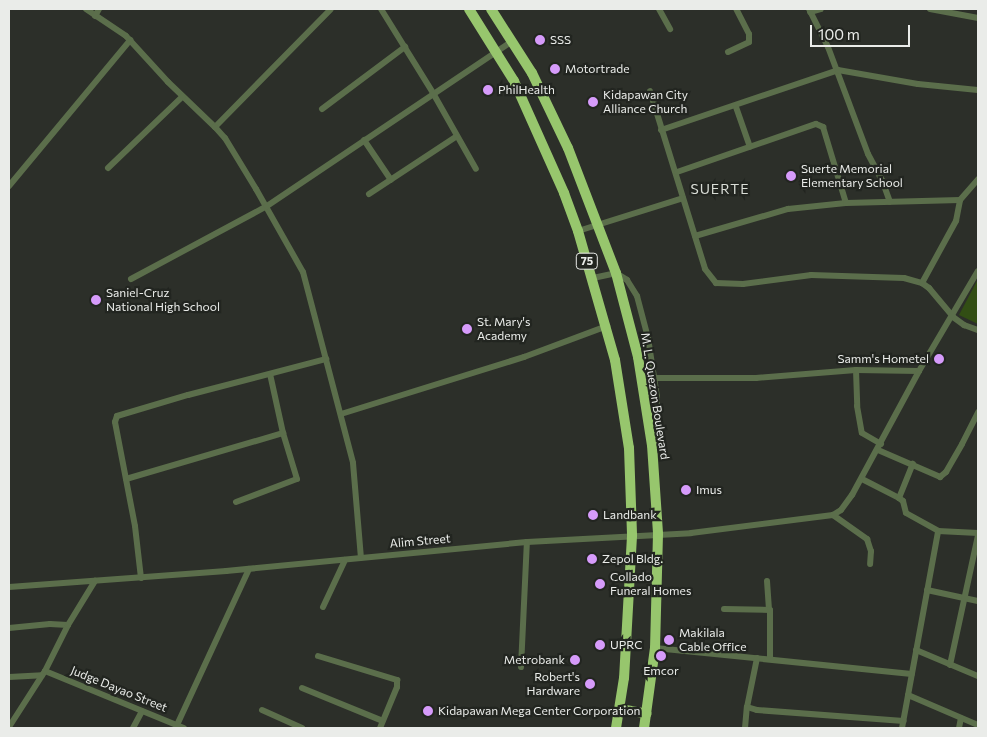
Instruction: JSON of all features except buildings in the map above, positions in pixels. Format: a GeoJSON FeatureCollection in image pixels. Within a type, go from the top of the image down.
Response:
{"type":"FeatureCollection","features":[{"type":"Feature","properties":{"kind":"highway","name":"75"},"geometry":{"type":"LineString","coordinates":[[470,9],[497,52],[530,114],[578,231],[607,326],[622,398],[629,448],[632,536],[626,645],[620,709],[616,728]]}},
{"type":"Feature","properties":{"kind":"highway","name":"M. L. Quezon Boulevard"},"geometry":{"type":"LineString","coordinates":[[491,9],[513,41],[548,105],[599,224],[616,273],[638,357],[652,445],[658,534],[654,648],[644,728]]}},
{"type":"Feature","properties":{"kind":"highway"},"geometry":{"type":"LineString","coordinates":[[620,709],[647,714]]}},
{"type":"Feature","properties":{"kind":"street"},"geometry":{"type":"LineString","coordinates":[[86,9],[130,40],[182,97],[225,138],[267,206],[303,272],[353,463],[361,558]]}},
{"type":"Feature","properties":{"kind":"street"},"geometry":{"type":"LineString","coordinates":[[95,16],[99,9]]}},
{"type":"Feature","properties":{"kind":"street"},"geometry":{"type":"LineString","coordinates":[[215,127],[331,9]]}},
{"type":"Feature","properties":{"kind":"street"},"geometry":{"type":"LineString","coordinates":[[382,9],[476,169]]}},
{"type":"Feature","properties":{"kind":"street"},"geometry":{"type":"LineString","coordinates":[[659,9],[670,29]]}},
{"type":"Feature","properties":{"kind":"street"},"geometry":{"type":"LineString","coordinates":[[728,52],[749,42],[749,34],[736,9]]}},
{"type":"Feature","properties":{"kind":"street"},"geometry":{"type":"LineString","coordinates":[[821,9],[810,10],[838,70],[868,154],[882,180],[890,202]]}},
{"type":"Feature","properties":{"kind":"street"},"geometry":{"type":"LineString","coordinates":[[930,9],[978,18]]}},
{"type":"Feature","properties":{"kind":"street"},"geometry":{"type":"LineString","coordinates":[[9,186],[130,40]]}},
{"type":"Feature","properties":{"kind":"street"},"geometry":{"type":"LineString","coordinates":[[131,279],[267,206],[513,41]]}},
{"type":"Feature","properties":{"kind":"street"},"geometry":{"type":"LineString","coordinates":[[322,109],[405,46]]}},
{"type":"Feature","properties":{"kind":"street"},"geometry":{"type":"LineString","coordinates":[[661,130],[736,107],[838,70],[918,84],[978,90]]}},
{"type":"Feature","properties":{"kind":"street"},"geometry":{"type":"LineString","coordinates":[[650,92],[705,269],[716,283],[724,285],[812,275],[899,278],[922,283],[929,288],[952,317],[978,330]]}},
{"type":"Feature","properties":{"kind":"street"},"geometry":{"type":"LineString","coordinates":[[108,168],[182,97]]}},
{"type":"Feature","properties":{"kind":"street"},"geometry":{"type":"LineString","coordinates":[[736,107],[750,147]]}},
{"type":"Feature","properties":{"kind":"street"},"geometry":{"type":"LineString","coordinates":[[676,172],[816,124],[823,127],[846,203]]}},
{"type":"Feature","properties":{"kind":"street"},"geometry":{"type":"LineString","coordinates":[[369,194],[457,136]]}},
{"type":"Feature","properties":{"kind":"street"},"geometry":{"type":"LineString","coordinates":[[364,140],[391,180]]}},
{"type":"Feature","properties":{"kind":"street"},"geometry":{"type":"LineString","coordinates":[[922,283],[956,221],[960,200],[978,179]]}},
{"type":"Feature","properties":{"kind":"street"},"geometry":{"type":"LineString","coordinates":[[578,231],[683,198]]}},
{"type":"Feature","properties":{"kind":"street"},"geometry":{"type":"LineString","coordinates":[[694,236],[777,210],[846,203],[960,200]]}},
{"type":"Feature","properties":{"kind":"street"},"geometry":{"type":"LineString","coordinates":[[870,564],[870,544],[867,538],[833,515],[847,504],[862,479],[919,372],[978,271]]}},
{"type":"Feature","properties":{"kind":"street"},"geometry":{"type":"LineString","coordinates":[[593,278],[616,273],[627,280],[637,296],[648,338],[655,378],[657,424],[652,445]]}},
{"type":"Feature","properties":{"kind":"street"},"geometry":{"type":"LineString","coordinates":[[341,414],[524,358],[607,326]]}},
{"type":"Feature","properties":{"kind":"street"},"geometry":{"type":"LineString","coordinates":[[141,578],[135,526],[115,422],[118,416],[326,359]]}},
{"type":"Feature","properties":{"kind":"street"},"geometry":{"type":"LineString","coordinates":[[655,378],[756,378],[856,370],[919,372]]}},
{"type":"Feature","properties":{"kind":"street"},"geometry":{"type":"LineString","coordinates":[[856,370],[857,406],[862,434],[880,447],[935,476],[943,475],[978,412]]}},
{"type":"Feature","properties":{"kind":"street"},"geometry":{"type":"LineString","coordinates":[[236,502],[297,479],[283,433],[270,374]]}},
{"type":"Feature","properties":{"kind":"street"},"geometry":{"type":"LineString","coordinates":[[126,479],[283,433]]}},
{"type":"Feature","properties":{"kind":"street"},"geometry":{"type":"LineString","coordinates":[[898,498],[913,464]]}},
{"type":"Feature","properties":{"kind":"street"},"geometry":{"type":"LineString","coordinates":[[862,479],[903,501],[906,513],[938,531],[978,535],[950,665]]}},
{"type":"Feature","properties":{"kind":"street","name":"Alim Street"},"geometry":{"type":"LineString","coordinates":[[9,587],[249,569],[526,542],[744,528],[833,515]]}},
{"type":"Feature","properties":{"kind":"street"},"geometry":{"type":"LineString","coordinates":[[902,728],[938,531]]}},
{"type":"Feature","properties":{"kind":"street"},"geometry":{"type":"LineString","coordinates":[[521,667],[526,542]]}},
{"type":"Feature","properties":{"kind":"street"},"geometry":{"type":"LineString","coordinates":[[323,608],[345,560]]}},
{"type":"Feature","properties":{"kind":"street"},"geometry":{"type":"LineString","coordinates":[[177,725],[249,569]]}},
{"type":"Feature","properties":{"kind":"street"},"geometry":{"type":"LineString","coordinates":[[9,727],[44,673],[68,625],[95,581]]}},
{"type":"Feature","properties":{"kind":"street"},"geometry":{"type":"LineString","coordinates":[[768,581],[769,609],[772,614],[770,659]]}},
{"type":"Feature","properties":{"kind":"street"},"geometry":{"type":"LineString","coordinates":[[927,590],[978,601]]}},
{"type":"Feature","properties":{"kind":"street"},"geometry":{"type":"LineString","coordinates":[[724,609],[769,609]]}},
{"type":"Feature","properties":{"kind":"street"},"geometry":{"type":"LineString","coordinates":[[9,628],[50,624],[68,625]]}},
{"type":"Feature","properties":{"kind":"street"},"geometry":{"type":"LineString","coordinates":[[654,648],[912,674]]}},
{"type":"Feature","properties":{"kind":"street"},"geometry":{"type":"LineString","coordinates":[[916,650],[978,676]]}},
{"type":"Feature","properties":{"kind":"street"},"geometry":{"type":"LineString","coordinates":[[302,688],[381,725],[397,687],[395,679],[318,656]]}},
{"type":"Feature","properties":{"kind":"street"},"geometry":{"type":"LineString","coordinates":[[745,728],[747,707],[757,658]]}},
{"type":"Feature","properties":{"kind":"street"},"geometry":{"type":"LineString","coordinates":[[9,677],[44,673]]}},
{"type":"Feature","properties":{"kind":"street","name":"Judge Dayao Street"},"geometry":{"type":"LineString","coordinates":[[44,673],[184,728]]}},
{"type":"Feature","properties":{"kind":"street"},"geometry":{"type":"LineString","coordinates":[[908,695],[978,725]]}},
{"type":"Feature","properties":{"kind":"street"},"geometry":{"type":"LineString","coordinates":[[747,707],[757,710],[904,721]]}},
{"type":"Feature","properties":{"kind":"street"},"geometry":{"type":"LineString","coordinates":[[262,710],[302,728]]}},
{"type":"Feature","properties":{"kind":"street"},"geometry":{"type":"LineString","coordinates":[[133,728],[142,711]]}},
{"type":"Feature","properties":{"kind":"street"},"geometry":{"type":"LineString","coordinates":[[959,728],[962,718]]}},
{"type":"Feature","properties":{"kind":"green space"},"geometry":{"type":"Polygon","coordinates":[[[978,279],[978,324],[959,315],[978,279]]]}},
{"type":"Feature","properties":{"kind":"place","name":"SSS"},"geometry":{"type":"Point","coordinates":[540,40]}},
{"type":"Feature","properties":{"kind":"place","name":"Motortrade"},"geometry":{"type":"Point","coordinates":[555,69]}},
{"type":"Feature","properties":{"kind":"place","name":"PhilHealth"},"geometry":{"type":"Point","coordinates":[488,90]}},
{"type":"Feature","properties":{"kind":"place","name":"Kidapawan City Alliance Church"},"geometry":{"type":"Point","coordinates":[593,102]}},
{"type":"Feature","properties":{"kind":"place","name":"Suerte Memorial Elementary School"},"geometry":{"type":"Point","coordinates":[791,176]}},
{"type":"Feature","properties":{"kind":"place","name":"Saniel-Cruz National High School"},"geometry":{"type":"Point","coordinates":[96,300]}},
{"type":"Feature","properties":{"kind":"place","name":"St. Mary's Academy"},"geometry":{"type":"Point","coordinates":[467,329]}},
{"type":"Feature","properties":{"kind":"place","name":"Samm's Hometel"},"geometry":{"type":"Point","coordinates":[939,359]}},
{"type":"Feature","properties":{"kind":"place","name":"Imus"},"geometry":{"type":"Point","coordinates":[686,490]}},
{"type":"Feature","properties":{"kind":"place","name":"Landbank"},"geometry":{"type":"Point","coordinates":[593,515]}},
{"type":"Feature","properties":{"kind":"place","name":"Zepol Bldg."},"geometry":{"type":"Point","coordinates":[592,559]}},
{"type":"Feature","properties":{"kind":"place","name":"Collado Funeral Homes"},"geometry":{"type":"Point","coordinates":[600,584]}},
{"type":"Feature","properties":{"kind":"place","name":"Makilala Cable Office"},"geometry":{"type":"Point","coordinates":[669,640]}},
{"type":"Feature","properties":{"kind":"place","name":"UPRC"},"geometry":{"type":"Point","coordinates":[600,645]}},
{"type":"Feature","properties":{"kind":"place","name":"Emcor"},"geometry":{"type":"Point","coordinates":[661,656]}},
{"type":"Feature","properties":{"kind":"place","name":"Metrobank"},"geometry":{"type":"Point","coordinates":[575,660]}},
{"type":"Feature","properties":{"kind":"place","name":"Robert's Hardware"},"geometry":{"type":"Point","coordinates":[590,684]}},
{"type":"Feature","properties":{"kind":"place","name":"Kidapawan Mega Center Corporation"},"geometry":{"type":"Point","coordinates":[428,711]}},
{"type":"Feature","properties":{"kind":"district","name":"SUERTE"},"geometry":{"type":"Point","coordinates":[720,189]}}]}
